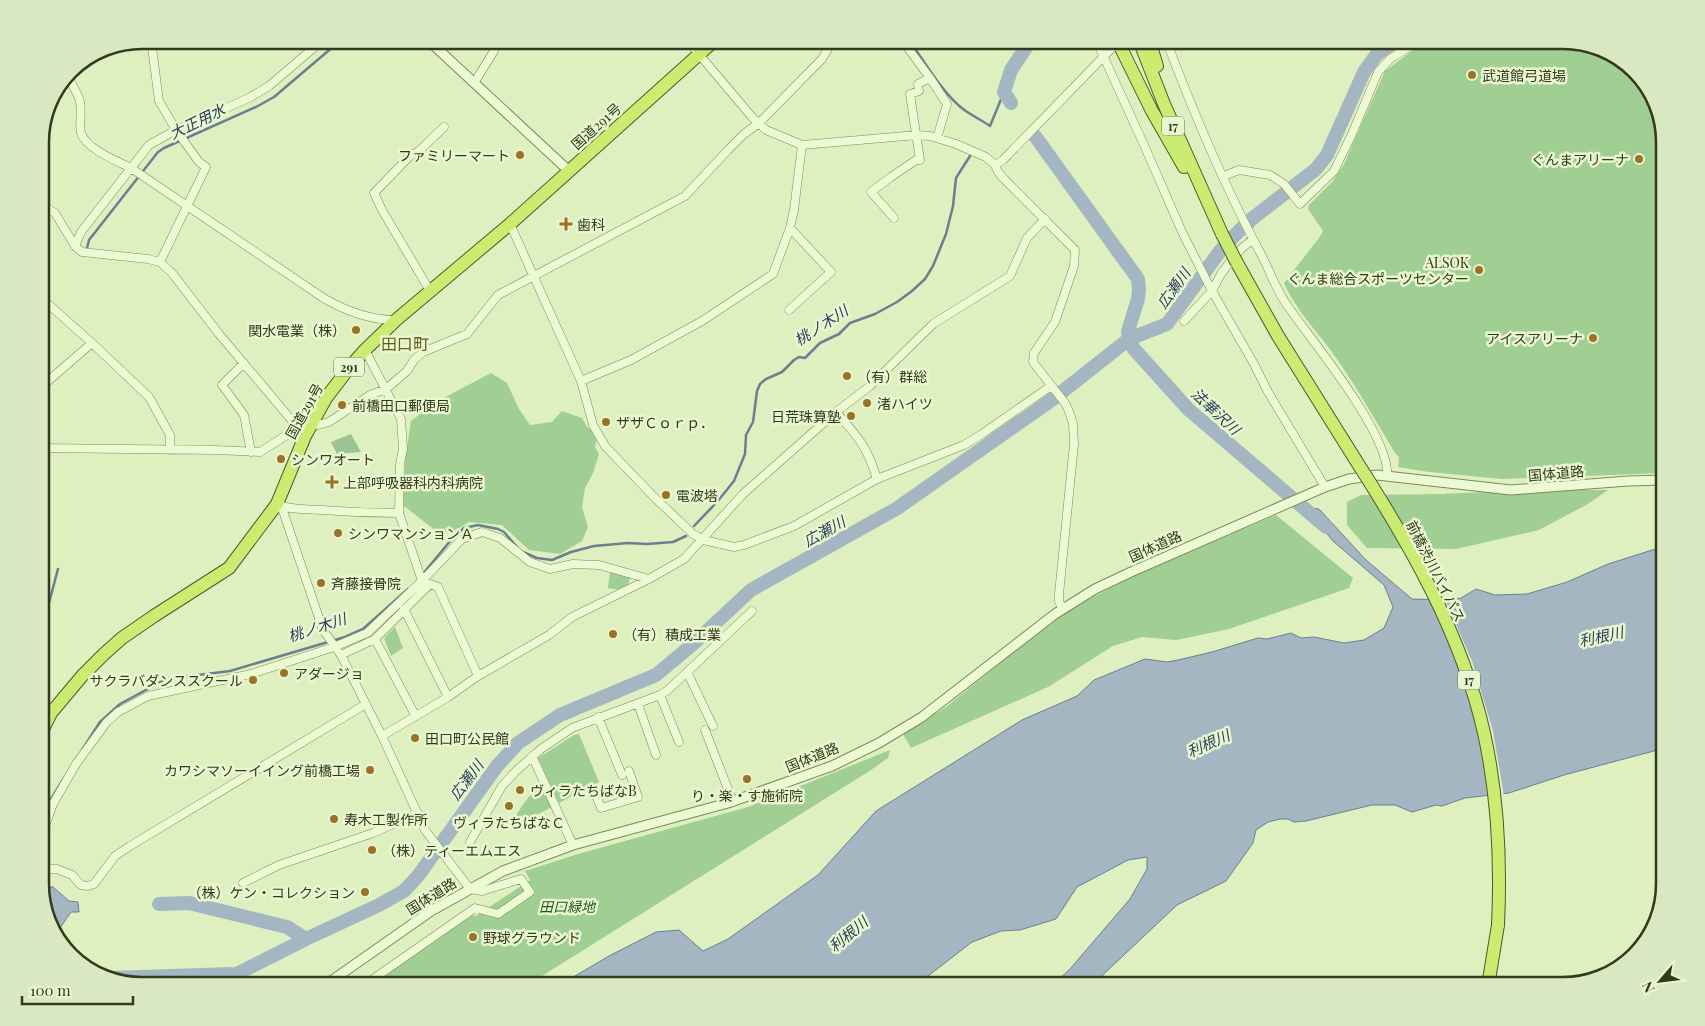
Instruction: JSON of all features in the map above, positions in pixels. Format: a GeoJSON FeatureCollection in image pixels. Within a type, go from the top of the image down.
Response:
{"type":"FeatureCollection","features":[{"type":"Feature","properties":{"kind":"highway","name":"国道291号"},"geometry":{"type":"LineString","coordinates":[[49,718],[82,676],[122,638],[229,568],[276,504],[302,432],[312,423],[326,398],[365,350],[396,320],[510,224],[705,49]]}},
{"type":"Feature","properties":{"kind":"highway"},"geometry":{"type":"LineString","coordinates":[[1118,49],[1156,119],[1211,211]]}},
{"type":"Feature","properties":{"kind":"highway","name":"17"},"geometry":{"type":"LineString","coordinates":[[1143,49],[1164,104],[1211,211]]}},
{"type":"Feature","properties":{"kind":"highway"},"geometry":{"type":"LineString","coordinates":[[1152,49],[1164,90],[1194,161],[1211,211]]}},
{"type":"Feature","properties":{"kind":"highway","name":"前橋渋川バイパス"},"geometry":{"type":"LineString","coordinates":[[1211,211],[1237,263],[1278,336],[1387,510],[1432,591],[1454,639],[1472,690],[1484,733],[1494,790],[1499,843],[1498,925],[1489,977]]}},
{"type":"Feature","properties":{"kind":"highway"},"geometry":{"type":"LineString","coordinates":[[1495,977],[1498,925]]}},
{"type":"Feature","properties":{"kind":"street"},"geometry":{"type":"LineString","coordinates":[[152,49],[159,101],[180,136],[199,162],[206,167],[160,262]]}},
{"type":"Feature","properties":{"kind":"street"},"geometry":{"type":"LineString","coordinates":[[75,246],[81,232],[133,170],[149,146],[180,136],[270,86],[313,49]]}},
{"type":"Feature","properties":{"kind":"street"},"geometry":{"type":"LineString","coordinates":[[438,49],[569,171]]}},
{"type":"Feature","properties":{"kind":"street"},"geometry":{"type":"LineString","coordinates":[[474,83],[494,49]]}},
{"type":"Feature","properties":{"kind":"street"},"geometry":{"type":"LineString","coordinates":[[695,49],[766,130],[802,145],[917,135],[937,138],[986,157],[995,165],[1005,180],[1075,250],[1074,266],[1055,322],[1032,358],[1035,366],[1062,399],[1071,417],[1074,432],[1058,601],[1062,609]]}},
{"type":"Feature","properties":{"kind":"street"},"geometry":{"type":"LineString","coordinates":[[312,423],[328,422],[370,396],[386,389],[408,371],[414,360],[423,352],[466,334],[498,295],[685,196],[744,134],[759,123],[822,58],[828,49]]}},
{"type":"Feature","properties":{"kind":"street"},"geometry":{"type":"LineString","coordinates":[[909,49],[947,104],[937,138]]}},
{"type":"Feature","properties":{"kind":"street"},"geometry":{"type":"LineString","coordinates":[[1099,49],[1198,264],[1268,392],[1325,487]]}},
{"type":"Feature","properties":{"kind":"street"},"geometry":{"type":"LineString","coordinates":[[995,165],[1003,160],[1109,49]]}},
{"type":"Feature","properties":{"kind":"street"},"geometry":{"type":"LineString","coordinates":[[1169,49],[1190,103],[1240,214],[1287,306],[1332,364],[1380,443],[1387,465],[1387,475]]}},
{"type":"Feature","properties":{"kind":"street"},"geometry":{"type":"LineString","coordinates":[[1224,176],[1239,170],[1270,175],[1284,184],[1300,204],[1331,176],[1352,134],[1378,72],[1390,59],[1406,49]]}},
{"type":"Feature","properties":{"kind":"street"},"geometry":{"type":"LineString","coordinates":[[894,218],[872,192],[890,177],[916,160],[920,160],[910,94],[919,91],[918,84],[930,78]]}},
{"type":"Feature","properties":{"kind":"street"},"geometry":{"type":"LineString","coordinates":[[71,82],[80,100],[81,132],[85,141],[108,157],[133,170],[342,309],[384,320],[396,320]]}},
{"type":"Feature","properties":{"kind":"street"},"geometry":{"type":"LineString","coordinates":[[430,291],[374,194],[410,156],[419,151],[444,127]]}},
{"type":"Feature","properties":{"kind":"street"},"geometry":{"type":"LineString","coordinates":[[581,381],[631,360],[702,321],[773,274],[790,228],[802,145]]}},
{"type":"Feature","properties":{"kind":"street"},"geometry":{"type":"LineString","coordinates":[[49,209],[55,213],[75,246],[82,252],[148,258],[160,262],[172,274],[219,334],[302,432],[260,452],[49,448]]}},
{"type":"Feature","properties":{"kind":"street"},"geometry":{"type":"LineString","coordinates":[[382,736],[448,697],[478,676],[549,635],[572,617],[650,580],[684,559],[743,494],[836,412],[870,386],[933,324],[1010,276],[1027,238],[1045,219]]}},
{"type":"Feature","properties":{"kind":"street"},"geometry":{"type":"LineString","coordinates":[[510,224],[581,381],[593,425],[605,446],[654,497],[693,534],[702,540],[734,547],[744,546],[794,526],[877,479],[964,445],[990,430],[1052,387]]}},
{"type":"Feature","properties":{"kind":"street"},"geometry":{"type":"LineString","coordinates":[[789,310],[831,272],[790,228]]}},
{"type":"Feature","properties":{"kind":"street"},"geometry":{"type":"LineString","coordinates":[[1184,321],[1211,289],[1230,262],[1253,239]]}},
{"type":"Feature","properties":{"kind":"street"},"geometry":{"type":"LineString","coordinates":[[49,308],[92,342],[149,397],[170,435],[170,450]]}},
{"type":"Feature","properties":{"kind":"street"},"geometry":{"type":"LineString","coordinates":[[49,380],[92,342]]}},
{"type":"Feature","properties":{"kind":"street"},"geometry":{"type":"LineString","coordinates":[[365,350],[401,419],[403,449],[400,464],[399,513],[422,581]]}},
{"type":"Feature","properties":{"kind":"street"},"geometry":{"type":"LineString","coordinates":[[244,363],[222,385],[244,415],[251,452]]}},
{"type":"Feature","properties":{"kind":"street"},"geometry":{"type":"LineString","coordinates":[[836,412],[861,440],[870,457],[877,479]]}},
{"type":"Feature","properties":{"kind":"street","name":"国体道路"},"geometry":{"type":"LineString","coordinates":[[337,977],[431,911],[503,871],[573,845],[733,802],[832,766],[879,743],[922,717],[1062,609],[1111,581],[1325,487],[1369,475],[1387,475],[1511,490],[1656,480]]}},
{"type":"Feature","properties":{"kind":"street"},"geometry":{"type":"LineString","coordinates":[[276,504],[285,507],[309,509],[399,513]]}},
{"type":"Feature","properties":{"kind":"street"},"geometry":{"type":"LineString","coordinates":[[276,504],[283,511],[323,630],[341,655],[366,704],[425,830],[470,889],[482,892],[521,879],[530,892],[498,914],[475,908],[376,977]]}},
{"type":"Feature","properties":{"kind":"street"},"geometry":{"type":"LineString","coordinates":[[49,815],[53,804],[76,764],[106,723],[118,712],[148,696],[251,674],[334,647],[367,633],[422,581],[462,539],[482,532],[500,538],[530,562],[550,569],[573,564],[600,565],[650,580]]}},
{"type":"Feature","properties":{"kind":"street"},"geometry":{"type":"LineString","coordinates":[[341,655],[375,639],[430,584],[438,587],[478,676]]}},
{"type":"Feature","properties":{"kind":"street"},"geometry":{"type":"LineString","coordinates":[[404,609],[448,697]]}},
{"type":"Feature","properties":{"kind":"street"},"geometry":{"type":"LineString","coordinates":[[470,842],[502,786],[532,756],[572,728],[638,704],[668,690],[752,611]]}},
{"type":"Feature","properties":{"kind":"street"},"geometry":{"type":"LineString","coordinates":[[375,639],[415,715]]}},
{"type":"Feature","properties":{"kind":"street"},"geometry":{"type":"LineString","coordinates":[[687,672],[713,726]]}},
{"type":"Feature","properties":{"kind":"street"},"geometry":{"type":"LineString","coordinates":[[660,695],[679,742]]}},
{"type":"Feature","properties":{"kind":"street"},"geometry":{"type":"LineString","coordinates":[[49,868],[58,868],[72,875],[81,885],[88,886],[94,884],[116,856],[130,846],[366,704]]}},
{"type":"Feature","properties":{"kind":"street"},"geometry":{"type":"LineString","coordinates":[[638,704],[656,755]]}},
{"type":"Feature","properties":{"kind":"street"},"geometry":{"type":"LineString","coordinates":[[49,710],[52,713]]}},
{"type":"Feature","properties":{"kind":"street"},"geometry":{"type":"LineString","coordinates":[[594,790],[601,808],[638,797],[598,717]]}},
{"type":"Feature","properties":{"kind":"street"},"geometry":{"type":"LineString","coordinates":[[705,730],[733,802]]}},
{"type":"Feature","properties":{"kind":"street"},"geometry":{"type":"LineString","coordinates":[[532,756],[573,845]]}},
{"type":"Feature","properties":{"kind":"street"},"geometry":{"type":"LineString","coordinates":[[243,883],[279,865],[373,832],[418,813]]}},
{"type":"Feature","properties":{"kind":"green space","name":"ALSOK ぐんま総合スポーツセンター"},"geometry":{"type":"Polygon","coordinates":[[[1415,49],[1576,50],[1610,61],[1629,76],[1644,95],[1651,112],[1656,136],[1656,473],[1502,479],[1398,467],[1399,457],[1355,386],[1296,305],[1284,283],[1323,231],[1308,209],[1309,205],[1332,182],[1344,164],[1385,71],[1415,49]]]}},
{"type":"Feature","properties":{"kind":"green space"},"geometry":{"type":"Polygon","coordinates":[[[491,373],[507,383],[519,409],[530,425],[552,422],[562,411],[582,418],[587,427],[598,434],[595,447],[599,454],[593,473],[585,488],[582,507],[588,527],[582,541],[560,554],[529,550],[502,525],[469,522],[453,532],[436,531],[404,506],[405,464],[411,421],[436,402],[491,373]]]}},
{"type":"Feature","properties":{"kind":"green space"},"geometry":{"type":"Polygon","coordinates":[[[351,434],[361,452],[337,454],[331,442],[351,434]]]}},
{"type":"Feature","properties":{"kind":"green space"},"geometry":{"type":"Polygon","coordinates":[[[1528,490],[1608,490],[1588,504],[1539,530],[1456,549],[1367,548],[1347,525],[1347,502],[1361,495],[1528,490]]]}},
{"type":"Feature","properties":{"kind":"green space"},"geometry":{"type":"Polygon","coordinates":[[[1276,515],[1353,578],[1349,588],[1229,629],[1176,640],[1142,637],[1113,646],[1048,687],[911,748],[903,734],[946,707],[1052,621],[1135,575],[1276,515]]]}},
{"type":"Feature","properties":{"kind":"green space"},"geometry":{"type":"Polygon","coordinates":[[[610,571],[630,577],[628,587],[621,590],[608,588],[610,571]]]}},
{"type":"Feature","properties":{"kind":"green space"},"geometry":{"type":"Polygon","coordinates":[[[395,627],[403,648],[391,656],[384,638],[395,627]]]}},
{"type":"Feature","properties":{"kind":"green space"},"geometry":{"type":"Polygon","coordinates":[[[579,734],[599,782],[559,803],[538,758],[574,735],[579,734]]]}},
{"type":"Feature","properties":{"kind":"green space","name":"田口緑地"},"geometry":{"type":"Polygon","coordinates":[[[890,750],[888,758],[871,770],[540,977],[383,977],[472,915],[476,916],[530,880],[525,871],[578,854],[748,807],[890,750]]]}},
{"type":"Feature","properties":{"kind":"green space"},"geometry":{"type":"Polygon","coordinates":[[[543,787],[552,807],[513,827],[511,824],[524,803],[537,790],[543,787]]]}},
{"type":"Feature","properties":{"kind":"water","name":"利根川"},"geometry":{"type":"Polygon","coordinates":[[[1312,508],[1319,509],[1366,560],[1412,599],[1449,600],[1461,598],[1476,589],[1495,595],[1527,594],[1567,582],[1608,564],[1656,549],[1656,750],[1564,775],[1509,793],[1465,798],[1442,806],[1436,805],[1412,812],[1395,805],[1372,805],[1306,821],[1294,822],[1288,819],[1280,819],[1268,822],[1256,830],[1253,843],[1226,881],[1177,905],[1101,977],[1062,977],[1130,899],[1147,869],[1147,857],[1128,860],[1077,887],[1056,919],[1020,930],[1001,931],[972,942],[927,977],[573,977],[656,932],[679,930],[703,951],[728,939],[818,875],[876,811],[1022,720],[1077,696],[1094,680],[1145,659],[1167,662],[1178,660],[1258,638],[1267,639],[1291,633],[1301,638],[1314,637],[1344,643],[1364,640],[1384,628],[1393,607],[1384,585],[1333,541],[1313,517],[1312,508]]]}},
{"type":"Feature","properties":{"kind":"water"},"geometry":{"type":"Polygon","coordinates":[[[49,887],[53,887],[69,901],[78,902],[79,912],[71,912],[60,928],[51,903],[49,887]]]}},
{"type":"Feature","properties":{"kind":"pier"},"geometry":{"type":"Polygon","coordinates":[[[1429,597],[1444,597],[1472,661],[1493,731],[1504,796],[1490,798],[1478,735],[1467,692],[1449,641],[1429,597]]]}},
{"type":"Feature","properties":{"kind":"waterway","name":"大正用水"},"geometry":{"type":"LineString","coordinates":[[87,248],[89,240],[158,152],[274,97],[330,49]]}},
{"type":"Feature","properties":{"kind":"waterway","name":"法華沢川"},"geometry":{"type":"LineString","coordinates":[[915,49],[948,95],[963,109],[990,126],[1004,92]]}},
{"type":"Feature","properties":{"kind":"waterway","name":"桃ノ木川"},"geometry":{"type":"LineString","coordinates":[[1011,103],[1004,92],[1011,70],[1025,49]]}},
{"type":"Feature","properties":{"kind":"waterway","name":"広瀬川"},"geometry":{"type":"LineString","coordinates":[[231,977],[404,891],[418,876],[497,766],[518,743],[560,715],[656,675],[693,644],[751,590],[896,509],[1053,399],[1129,339],[1167,324],[1220,251],[1239,231],[1316,169],[1327,155],[1364,72],[1377,54],[1384,49]]}},
{"type":"Feature","properties":{"kind":"waterway","name":"法華沢川"},"geometry":{"type":"LineString","coordinates":[[1035,136],[1138,279],[1138,299],[1128,331],[1129,339],[1134,349],[1188,409],[1326,527]]}},
{"type":"Feature","properties":{"kind":"waterway","name":"桃ノ木川"},"geometry":{"type":"LineString","coordinates":[[694,526],[734,481],[745,454],[746,435],[753,422],[757,391],[760,384],[766,379],[782,372],[799,357],[805,358],[820,343],[839,334],[850,323],[875,314],[897,302],[925,279],[933,266],[946,234],[953,206],[956,178],[970,156]]}},
{"type":"Feature","properties":{"kind":"waterway","name":"桃ノ木川"},"geometry":{"type":"LineString","coordinates":[[422,575],[451,540],[464,528],[478,525],[498,529],[504,532],[517,547]]}},
{"type":"Feature","properties":{"kind":"waterway","name":"桃ノ木川"},"geometry":{"type":"LineString","coordinates":[[523,552],[537,558],[552,560],[571,552],[594,546],[673,542],[686,536]]}},
{"type":"Feature","properties":{"kind":"waterway","name":"大正用水"},"geometry":{"type":"LineString","coordinates":[[49,603],[58,569]]}},
{"type":"Feature","properties":{"kind":"waterway","name":"桃ノ木川"},"geometry":{"type":"LineString","coordinates":[[82,750],[100,722],[120,704],[166,679],[230,671],[345,637],[363,629],[408,589]]}},
{"type":"Feature","properties":{"kind":"waterway","name":"桃ノ木川"},"geometry":{"type":"LineString","coordinates":[[49,802],[64,778]]}},
{"type":"Feature","properties":{"kind":"waterway"},"geometry":{"type":"LineString","coordinates":[[159,904],[189,903],[287,927],[306,939]]}},
{"type":"Feature","properties":{"kind":"waterway"},"geometry":{"type":"LineString","coordinates":[[142,977],[231,974]]}},
{"type":"Feature","properties":{"kind":"place","name":"武道館弓道場"},"geometry":{"type":"Point","coordinates":[1472,75]}},
{"type":"Feature","properties":{"kind":"place","name":"ファミリーマート"},"geometry":{"type":"Point","coordinates":[520,155]}},
{"type":"Feature","properties":{"kind":"place","name":"ぐんまアリーナ"},"geometry":{"type":"Point","coordinates":[1639,159]}},
{"type":"Feature","properties":{"kind":"place","name":"歯科"},"geometry":{"type":"Point","coordinates":[566,224]}},
{"type":"Feature","properties":{"kind":"place","name":"ALSOK ぐんま総合スポーツセンター"},"geometry":{"type":"Point","coordinates":[1479,270]}},
{"type":"Feature","properties":{"kind":"place","name":"関水電業（株）"},"geometry":{"type":"Point","coordinates":[356,330]}},
{"type":"Feature","properties":{"kind":"place","name":"アイスアリーナ"},"geometry":{"type":"Point","coordinates":[1593,338]}},
{"type":"Feature","properties":{"kind":"place","name":"（有）群総"},"geometry":{"type":"Point","coordinates":[847,376]}},
{"type":"Feature","properties":{"kind":"place","name":"渚ハイツ"},"geometry":{"type":"Point","coordinates":[867,403]}},
{"type":"Feature","properties":{"kind":"place","name":"前橋田口郵便局"},"geometry":{"type":"Point","coordinates":[342,405]}},
{"type":"Feature","properties":{"kind":"place","name":"日荒珠算塾"},"geometry":{"type":"Point","coordinates":[851,416]}},
{"type":"Feature","properties":{"kind":"place","name":"ザザＣｏｒｐ．"},"geometry":{"type":"Point","coordinates":[606,422]}},
{"type":"Feature","properties":{"kind":"place","name":"シンワオート"},"geometry":{"type":"Point","coordinates":[281,459]}},
{"type":"Feature","properties":{"kind":"place","name":"上部呼吸器科内科病院"},"geometry":{"type":"Point","coordinates":[332,482]}},
{"type":"Feature","properties":{"kind":"place","name":"電波塔"},"geometry":{"type":"Point","coordinates":[666,495]}},
{"type":"Feature","properties":{"kind":"place","name":"シンワマンションＡ"},"geometry":{"type":"Point","coordinates":[338,533]}},
{"type":"Feature","properties":{"kind":"place","name":"斉藤接骨院"},"geometry":{"type":"Point","coordinates":[321,583]}},
{"type":"Feature","properties":{"kind":"place","name":"（有）積成工業"},"geometry":{"type":"Point","coordinates":[613,634]}},
{"type":"Feature","properties":{"kind":"place","name":"アダージョ"},"geometry":{"type":"Point","coordinates":[284,673]}},
{"type":"Feature","properties":{"kind":"place","name":"サクラバダンススクール"},"geometry":{"type":"Point","coordinates":[253,680]}},
{"type":"Feature","properties":{"kind":"place","name":"田口町公民館"},"geometry":{"type":"Point","coordinates":[415,738]}},
{"type":"Feature","properties":{"kind":"place","name":"カワシマソーイイング前橋工場"},"geometry":{"type":"Point","coordinates":[370,770]}},
{"type":"Feature","properties":{"kind":"place","name":"り・楽・す施術院"},"geometry":{"type":"Point","coordinates":[747,779]}},
{"type":"Feature","properties":{"kind":"place","name":"ヴィラたちばなB"},"geometry":{"type":"Point","coordinates":[520,790]}},
{"type":"Feature","properties":{"kind":"place","name":"ヴィラたちばなＣ"},"geometry":{"type":"Point","coordinates":[509,806]}},
{"type":"Feature","properties":{"kind":"place","name":"寿木工製作所"},"geometry":{"type":"Point","coordinates":[334,819]}},
{"type":"Feature","properties":{"kind":"place","name":"（株）ティーエムエス"},"geometry":{"type":"Point","coordinates":[372,850]}},
{"type":"Feature","properties":{"kind":"place","name":"（株）ケン・コレクション"},"geometry":{"type":"Point","coordinates":[365,892]}},
{"type":"Feature","properties":{"kind":"place","name":"野球グラウンド"},"geometry":{"type":"Point","coordinates":[473,937]}},
{"type":"Feature","properties":{"kind":"district","name":"田口町"},"geometry":{"type":"Point","coordinates":[405,343]}}]}
